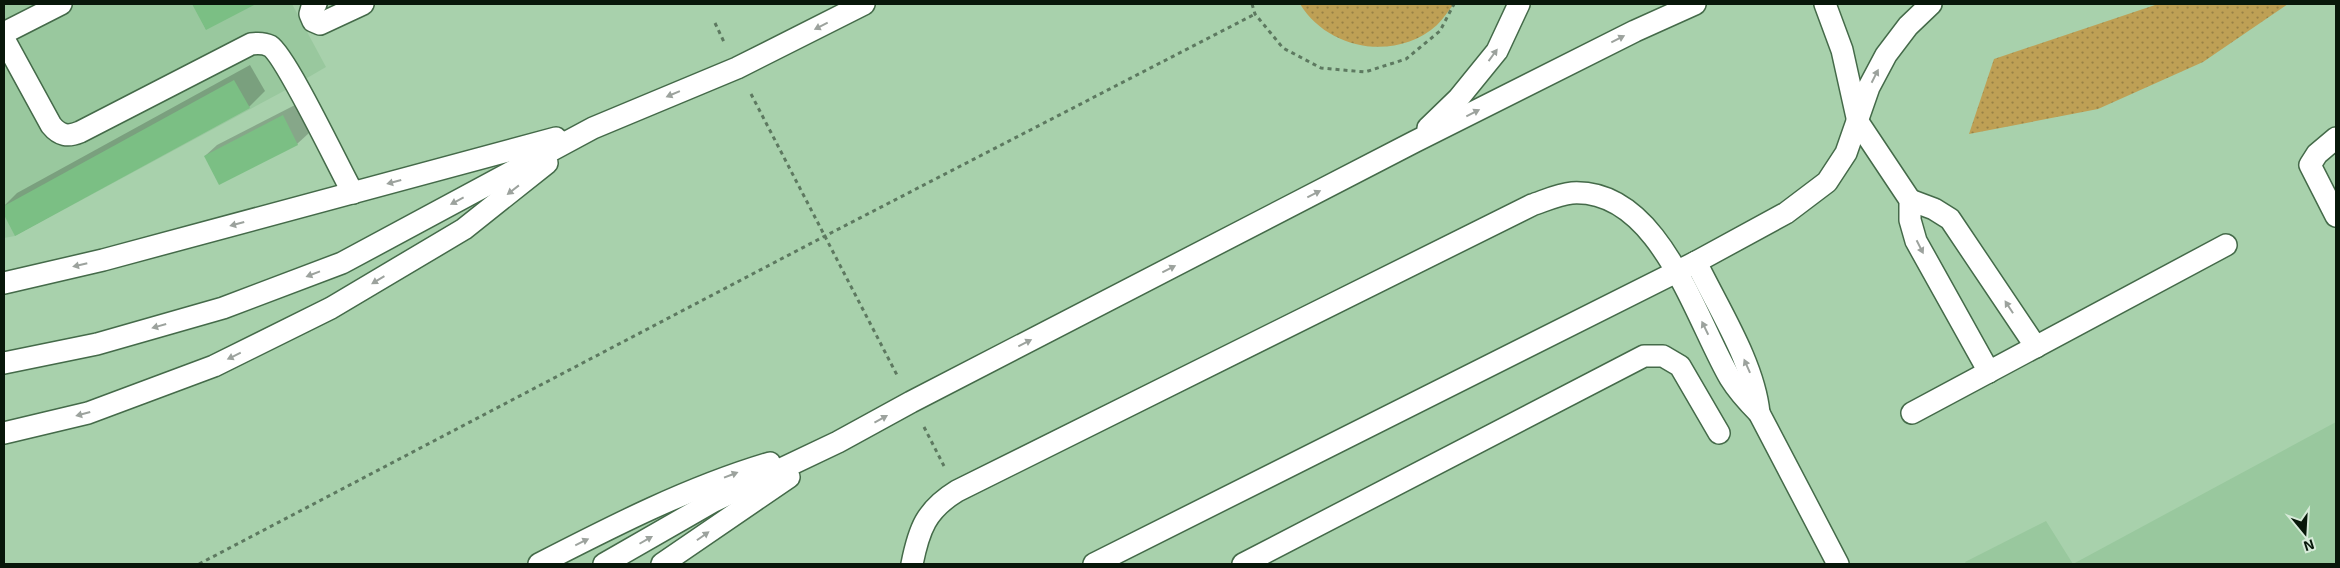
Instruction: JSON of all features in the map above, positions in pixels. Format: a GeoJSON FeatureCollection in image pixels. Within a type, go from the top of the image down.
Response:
{"type":"FeatureCollection","features":[{"type":"Feature","properties":{"kind":"lane"},"geometry":{"type":"LineString","coordinates":[[4,34],[61,4]]}},
{"type":"Feature","properties":{"kind":"lane"},"geometry":{"type":"LineString","coordinates":[[316,4],[312,6],[310,14],[313,21],[320,24],[363,4]]}},
{"type":"Feature","properties":{"kind":"lane"},"geometry":{"type":"LineString","coordinates":[[4,363],[97,344],[223,308],[342,263],[593,128],[737,68],[864,4]]}},
{"type":"Feature","properties":{"kind":"lane"},"geometry":{"type":"LineString","coordinates":[[1414,142],[1458,99],[1497,51],[1519,4]]}},
{"type":"Feature","properties":{"kind":"lane"},"geometry":{"type":"LineString","coordinates":[[604,564],[714,501],[838,442],[911,402],[1414,142],[1626,35],[1695,4]]}},
{"type":"Feature","properties":{"kind":"lane"},"geometry":{"type":"LineString","coordinates":[[1824,4],[1842,50],[1858,122],[1910,200],[1910,220],[1916,241],[1989,372]]}},
{"type":"Feature","properties":{"kind":"lane"},"geometry":{"type":"LineString","coordinates":[[1094,564],[1687,267],[1786,213],[1827,182],[1846,153],[1869,88],[1886,55],[1908,26],[1931,4]]}},
{"type":"Feature","properties":{"kind":"lane"},"geometry":{"type":"LineString","coordinates":[[4,39],[51,126],[56,132],[64,136],[80,132],[251,44],[261,43],[270,46],[277,53],[291,77],[353,193]]}},
{"type":"Feature","properties":{"kind":"lane"},"geometry":{"type":"LineString","coordinates":[[4,283],[103,260],[593,128]]}},
{"type":"Feature","properties":{"kind":"lane"},"geometry":{"type":"LineString","coordinates":[[4,433],[88,413],[214,366],[331,308],[464,229],[593,128]]}},
{"type":"Feature","properties":{"kind":"lane"},"geometry":{"type":"LineString","coordinates":[[2336,138],[2317,154],[2310,166],[2336,216]]}},
{"type":"Feature","properties":{"kind":"lane"},"geometry":{"type":"LineString","coordinates":[[912,564],[918,537],[927,516],[941,501],[957,491],[1532,205],[1571,193],[1603,196],[1633,215],[1660,244],[1687,267],[1729,377],[1759,413],[1838,564]]}},
{"type":"Feature","properties":{"kind":"lane"},"geometry":{"type":"LineString","coordinates":[[1910,200],[1934,209],[1950,218],[2036,347]]}},
{"type":"Feature","properties":{"kind":"lane"},"geometry":{"type":"LineString","coordinates":[[1912,413],[2226,245]]}},
{"type":"Feature","properties":{"kind":"lane"},"geometry":{"type":"LineString","coordinates":[[1243,564],[1644,356],[1663,356],[1680,366],[1719,433]]}},
{"type":"Feature","properties":{"kind":"lane"},"geometry":{"type":"LineString","coordinates":[[539,564],[662,504],[734,474],[838,442]]}},
{"type":"Feature","properties":{"kind":"lane"},"geometry":{"type":"LineString","coordinates":[[662,564],[838,442]]}},
{"type":"Feature","properties":{"kind":"path"},"geometry":{"type":"LineString","coordinates":[[1252,4],[1255,14],[1282,48],[1321,68],[1365,72],[1406,59],[1440,31],[1454,4]]}},
{"type":"Feature","properties":{"kind":"path"},"geometry":{"type":"LineString","coordinates":[[199,564],[825,236],[1255,14]]}},
{"type":"Feature","properties":{"kind":"path"},"geometry":{"type":"LineString","coordinates":[[715,23],[957,491]]}},
{"type":"Feature","properties":{"kind":"shaded area"},"geometry":{"type":"Polygon","coordinates":[[[4,4],[292,4],[326,67],[15,236],[4,238],[4,4]]]}},
{"type":"Feature","properties":{"kind":"shaded area"},"geometry":{"type":"Polygon","coordinates":[[[1300,4],[1454,4],[1437,25],[1420,37],[1402,44],[1383,47],[1364,46],[1345,41],[1327,32],[1312,20],[1300,4]]]}},
{"type":"Feature","properties":{"kind":"shaded area"},"geometry":{"type":"Polygon","coordinates":[[[2158,4],[2288,4],[2203,62],[2098,109],[1969,134],[1994,59],[2158,4]]]}},
{"type":"Feature","properties":{"kind":"shaded area"},"geometry":{"type":"Polygon","coordinates":[[[2336,422],[2336,564],[2073,564],[2336,422]]]}},
{"type":"Feature","properties":{"kind":"shaded area"},"geometry":{"type":"Polygon","coordinates":[[[2046,521],[2073,564],[1966,564],[1965,562],[2046,521]]]}},
{"type":"Feature","properties":{"kind":"building"},"geometry":{"type":"Polygon","coordinates":[[[192,4],[256,4],[206,30],[192,4]]]}},
{"type":"Feature","properties":{"kind":"building"},"geometry":{"type":"Polygon","coordinates":[[[234,80],[250,108],[15,236],[4,215],[4,206],[234,80]]]}},
{"type":"Feature","properties":{"kind":"building"},"geometry":{"type":"Polygon","coordinates":[[[283,115],[298,145],[219,185],[204,156],[283,115]]]}}]}
